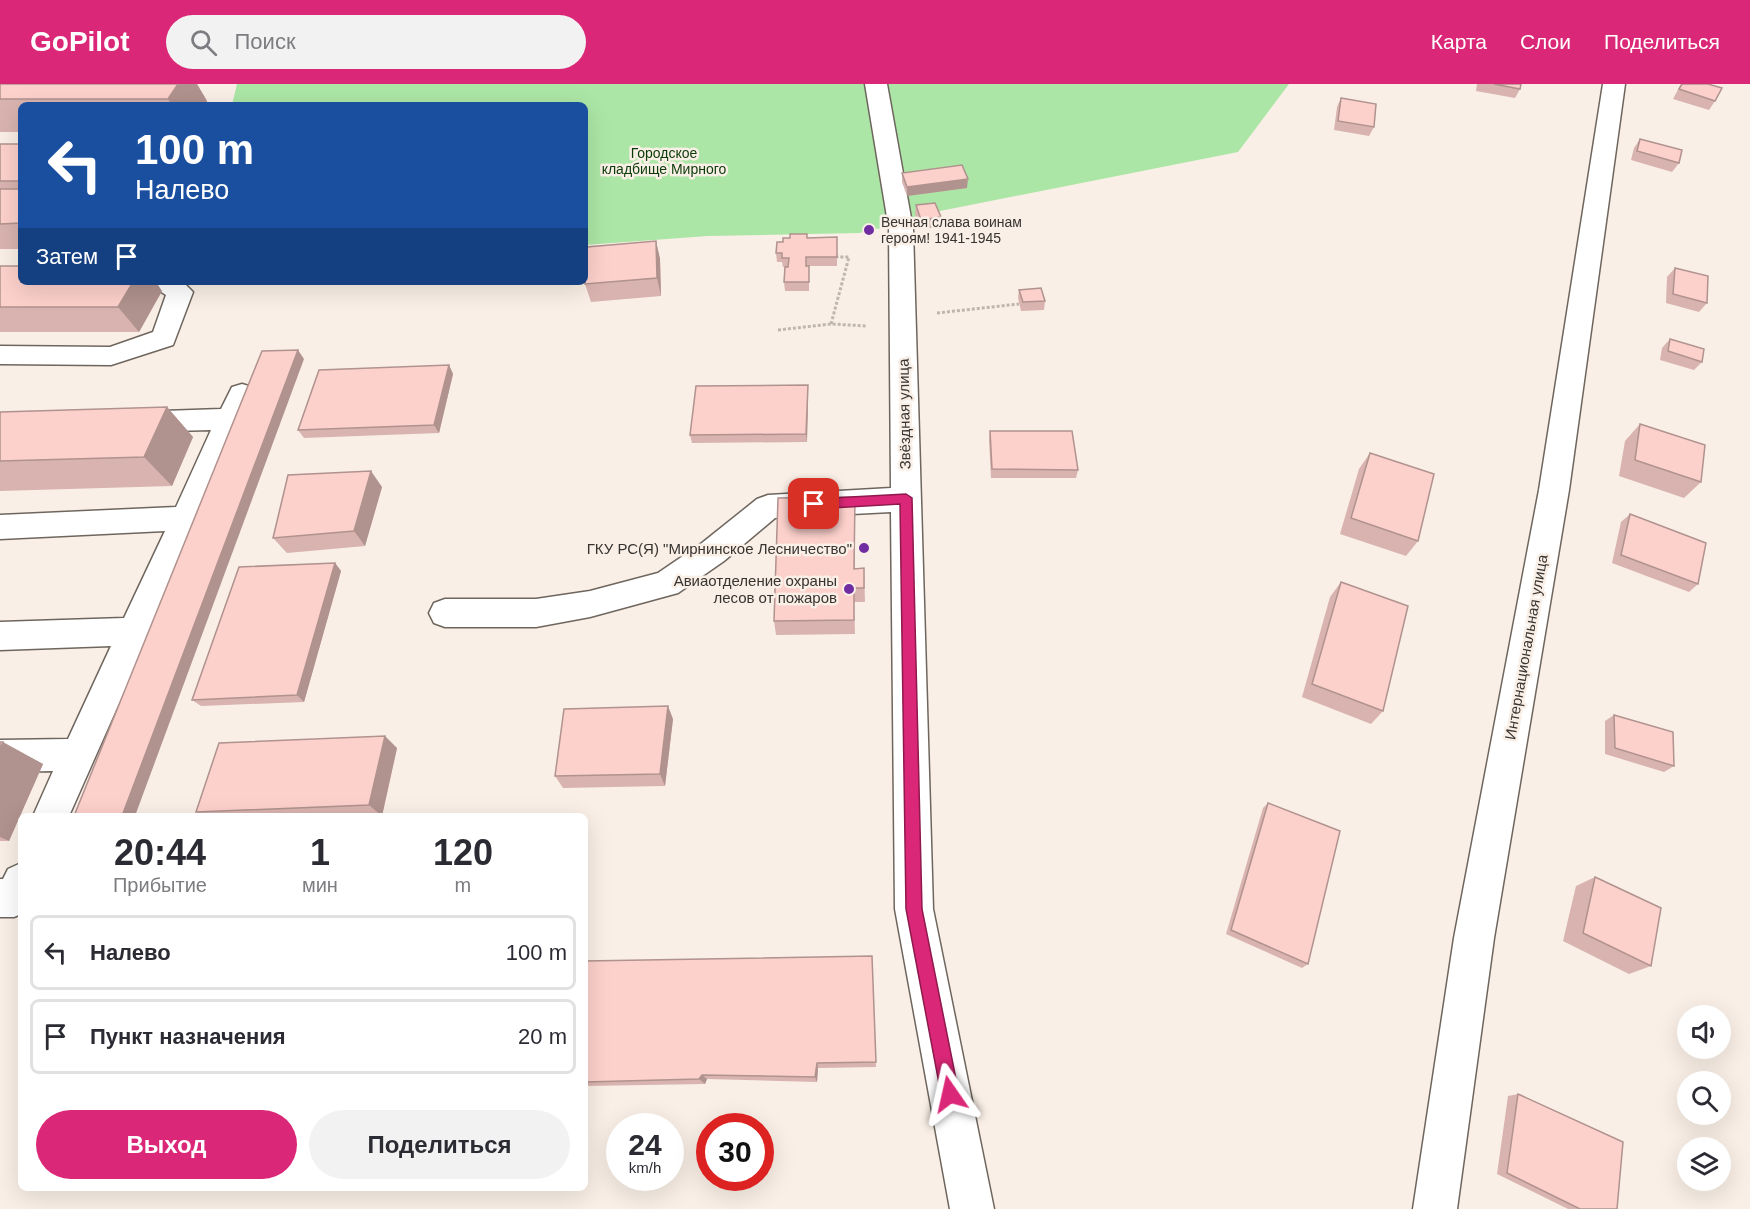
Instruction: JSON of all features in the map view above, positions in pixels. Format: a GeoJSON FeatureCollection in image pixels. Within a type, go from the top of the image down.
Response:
{"type":"FeatureCollection","features":[{"type":"Feature","properties":{"kind":"street","name":"Звёздная улица"},"geometry":{"type":"LineString","coordinates":[[876,84],[901,229],[914,909],[972,1209]]}},
{"type":"Feature","properties":{"kind":"street","name":"Интернациональная улица"},"geometry":{"type":"LineString","coordinates":[[1435,1209],[1474,938],[1554,490],[1614,84]]}},
{"type":"Feature","properties":{"kind":"street"},"geometry":{"type":"LineString","coordinates":[[0,355],[111,356],[164,338],[180,292],[169,285]]}},
{"type":"Feature","properties":{"kind":"street"},"geometry":{"type":"LineString","coordinates":[[52,813],[236,406],[107,423]]}},
{"type":"Feature","properties":{"kind":"street"},"geometry":{"type":"LineString","coordinates":[[445,613],[536,613],[590,604],[667,584],[713,552],[768,507],[906,498]]}},
{"type":"Feature","properties":{"kind":"street"},"geometry":{"type":"LineString","coordinates":[[0,527],[186,518]]}},
{"type":"Feature","properties":{"kind":"street"},"geometry":{"type":"LineString","coordinates":[[0,636],[135,631]]}},
{"type":"Feature","properties":{"kind":"street"},"geometry":{"type":"LineString","coordinates":[[0,756],[79,755]]}},
{"type":"Feature","properties":{"kind":"street"},"geometry":{"type":"LineString","coordinates":[[0,898],[14,898],[18,889]]}},
{"type":"Feature","properties":{"kind":"path"},"geometry":{"type":"LineString","coordinates":[[831,324],[849,257],[837,257]]}},
{"type":"Feature","properties":{"kind":"green space","name":"Городское кладбище Мирного"},"geometry":{"type":"Polygon","coordinates":[[[237,84],[1289,84],[1238,152],[935,212],[940,226],[889,228],[860,233],[708,236],[588,245],[588,102],[233,102],[237,84]]]}},
{"type":"Feature","properties":{"kind":"building"},"geometry":{"type":"Polygon","coordinates":[[[0,84],[178,84],[168,99],[0,99],[0,84]]]}},
{"type":"Feature","properties":{"kind":"building"},"geometry":{"type":"Polygon","coordinates":[[[1494,84],[1521,84],[1520,89],[1494,84]]]}},
{"type":"Feature","properties":{"kind":"building"},"geometry":{"type":"Polygon","coordinates":[[[1682,84],[1708,84],[1722,88],[1715,101],[1679,89],[1682,84]]]}},
{"type":"Feature","properties":{"kind":"building"},"geometry":{"type":"Polygon","coordinates":[[[1341,98],[1376,104],[1374,127],[1338,121],[1341,98]]]}},
{"type":"Feature","properties":{"kind":"building"},"geometry":{"type":"Polygon","coordinates":[[[1640,139],[1682,150],[1679,163],[1637,151],[1640,139]]]}},
{"type":"Feature","properties":{"kind":"building"},"geometry":{"type":"Polygon","coordinates":[[[0,144],[18,144],[18,181],[0,181],[0,144]]]}},
{"type":"Feature","properties":{"kind":"building"},"geometry":{"type":"Polygon","coordinates":[[[962,165],[968,179],[907,187],[902,173],[962,165]]]}},
{"type":"Feature","properties":{"kind":"building"},"geometry":{"type":"Polygon","coordinates":[[[0,189],[18,189],[18,223],[0,224],[0,189]]]}},
{"type":"Feature","properties":{"kind":"building"},"geometry":{"type":"Polygon","coordinates":[[[935,203],[941,217],[921,220],[916,205],[935,203]]]}},
{"type":"Feature","properties":{"kind":"building"},"geometry":{"type":"Polygon","coordinates":[[[790,234],[807,234],[807,238],[837,237],[837,257],[806,257],[806,266],[809,266],[809,282],[784,282],[785,267],[788,267],[789,258],[782,258],[782,253],[776,253],[777,242],[783,242],[783,238],[790,238],[790,234]]]}},
{"type":"Feature","properties":{"kind":"building"},"geometry":{"type":"Polygon","coordinates":[[[656,241],[657,278],[588,284],[588,247],[656,241]]]}},
{"type":"Feature","properties":{"kind":"building"},"geometry":{"type":"Polygon","coordinates":[[[0,266],[18,266],[18,285],[131,285],[118,307],[0,307],[0,266]]]}},
{"type":"Feature","properties":{"kind":"building"},"geometry":{"type":"Polygon","coordinates":[[[1675,268],[1708,276],[1707,303],[1673,294],[1675,268]]]}},
{"type":"Feature","properties":{"kind":"building"},"geometry":{"type":"Polygon","coordinates":[[[1041,288],[1045,301],[1023,302],[1019,290],[1041,288]]]}},
{"type":"Feature","properties":{"kind":"building"},"geometry":{"type":"Polygon","coordinates":[[[1670,339],[1704,349],[1702,362],[1668,351],[1670,339]]]}},
{"type":"Feature","properties":{"kind":"building"},"geometry":{"type":"Polygon","coordinates":[[[298,350],[123,813],[75,813],[262,351],[298,350]]]}},
{"type":"Feature","properties":{"kind":"building"},"geometry":{"type":"Polygon","coordinates":[[[449,365],[434,425],[298,430],[319,370],[449,365]]]}},
{"type":"Feature","properties":{"kind":"building"},"geometry":{"type":"Polygon","coordinates":[[[808,385],[806,434],[690,435],[696,386],[808,385]]]}},
{"type":"Feature","properties":{"kind":"building"},"geometry":{"type":"Polygon","coordinates":[[[167,407],[144,457],[0,461],[0,412],[167,407]]]}},
{"type":"Feature","properties":{"kind":"building"},"geometry":{"type":"Polygon","coordinates":[[[1640,424],[1705,445],[1701,482],[1635,460],[1640,424]]]}},
{"type":"Feature","properties":{"kind":"building"},"geometry":{"type":"Polygon","coordinates":[[[990,431],[1072,431],[1078,470],[992,469],[990,431]]]}},
{"type":"Feature","properties":{"kind":"building"},"geometry":{"type":"Polygon","coordinates":[[[1370,453],[1434,474],[1418,541],[1351,518],[1370,453]]]}},
{"type":"Feature","properties":{"kind":"building"},"geometry":{"type":"Polygon","coordinates":[[[371,471],[354,531],[273,538],[288,475],[371,471]]]}},
{"type":"Feature","properties":{"kind":"building"},"geometry":{"type":"Polygon","coordinates":[[[855,497],[854,569],[864,568],[864,588],[854,588],[854,620],[774,621],[778,498],[855,497]]]}},
{"type":"Feature","properties":{"kind":"building"},"geometry":{"type":"Polygon","coordinates":[[[1630,514],[1706,543],[1698,584],[1621,555],[1630,514]]]}},
{"type":"Feature","properties":{"kind":"building"},"geometry":{"type":"Polygon","coordinates":[[[335,563],[297,695],[192,700],[239,567],[335,563]]]}},
{"type":"Feature","properties":{"kind":"building"},"geometry":{"type":"Polygon","coordinates":[[[1341,582],[1408,606],[1383,711],[1312,684],[1341,582]]]}},
{"type":"Feature","properties":{"kind":"building"},"geometry":{"type":"Polygon","coordinates":[[[668,706],[660,774],[555,776],[564,709],[668,706]]]}},
{"type":"Feature","properties":{"kind":"building"},"geometry":{"type":"Polygon","coordinates":[[[1614,715],[1673,732],[1674,766],[1615,748],[1614,715]]]}},
{"type":"Feature","properties":{"kind":"building"},"geometry":{"type":"Polygon","coordinates":[[[385,736],[369,805],[196,812],[219,743],[385,736]]]}},
{"type":"Feature","properties":{"kind":"building"},"geometry":{"type":"Polygon","coordinates":[[[1268,803],[1340,831],[1308,964],[1231,930],[1268,803]]]}},
{"type":"Feature","properties":{"kind":"building"},"geometry":{"type":"Polygon","coordinates":[[[1595,877],[1661,908],[1651,966],[1583,933],[1595,877]]]}},
{"type":"Feature","properties":{"kind":"building"},"geometry":{"type":"Polygon","coordinates":[[[872,956],[876,1062],[817,1063],[815,1077],[702,1075],[699,1079],[588,1082],[588,961],[872,956]]]}},
{"type":"Feature","properties":{"kind":"building"},"geometry":{"type":"Polygon","coordinates":[[[1518,1094],[1623,1142],[1617,1209],[1580,1209],[1507,1173],[1518,1094]]]}},
{"type":"Feature","properties":{"kind":"place","name":"Вечная слава воинам героям! 1941-1945"},"geometry":{"type":"Point","coordinates":[869,230]}},
{"type":"Feature","properties":{"kind":"place","name":"ГКУ РС(Я) \"Мирнинское Лесничество\""},"geometry":{"type":"Point","coordinates":[864,548]}},
{"type":"Feature","properties":{"kind":"place","name":"Авиаотделение охраны лесов от пожаров"},"geometry":{"type":"Point","coordinates":[849,589]}},
{"type":"Feature","properties":{"kind":"route"},"geometry":{"type":"LineString","coordinates":[[814,504],[906,498],[914,909],[950,1094]]}}]}
